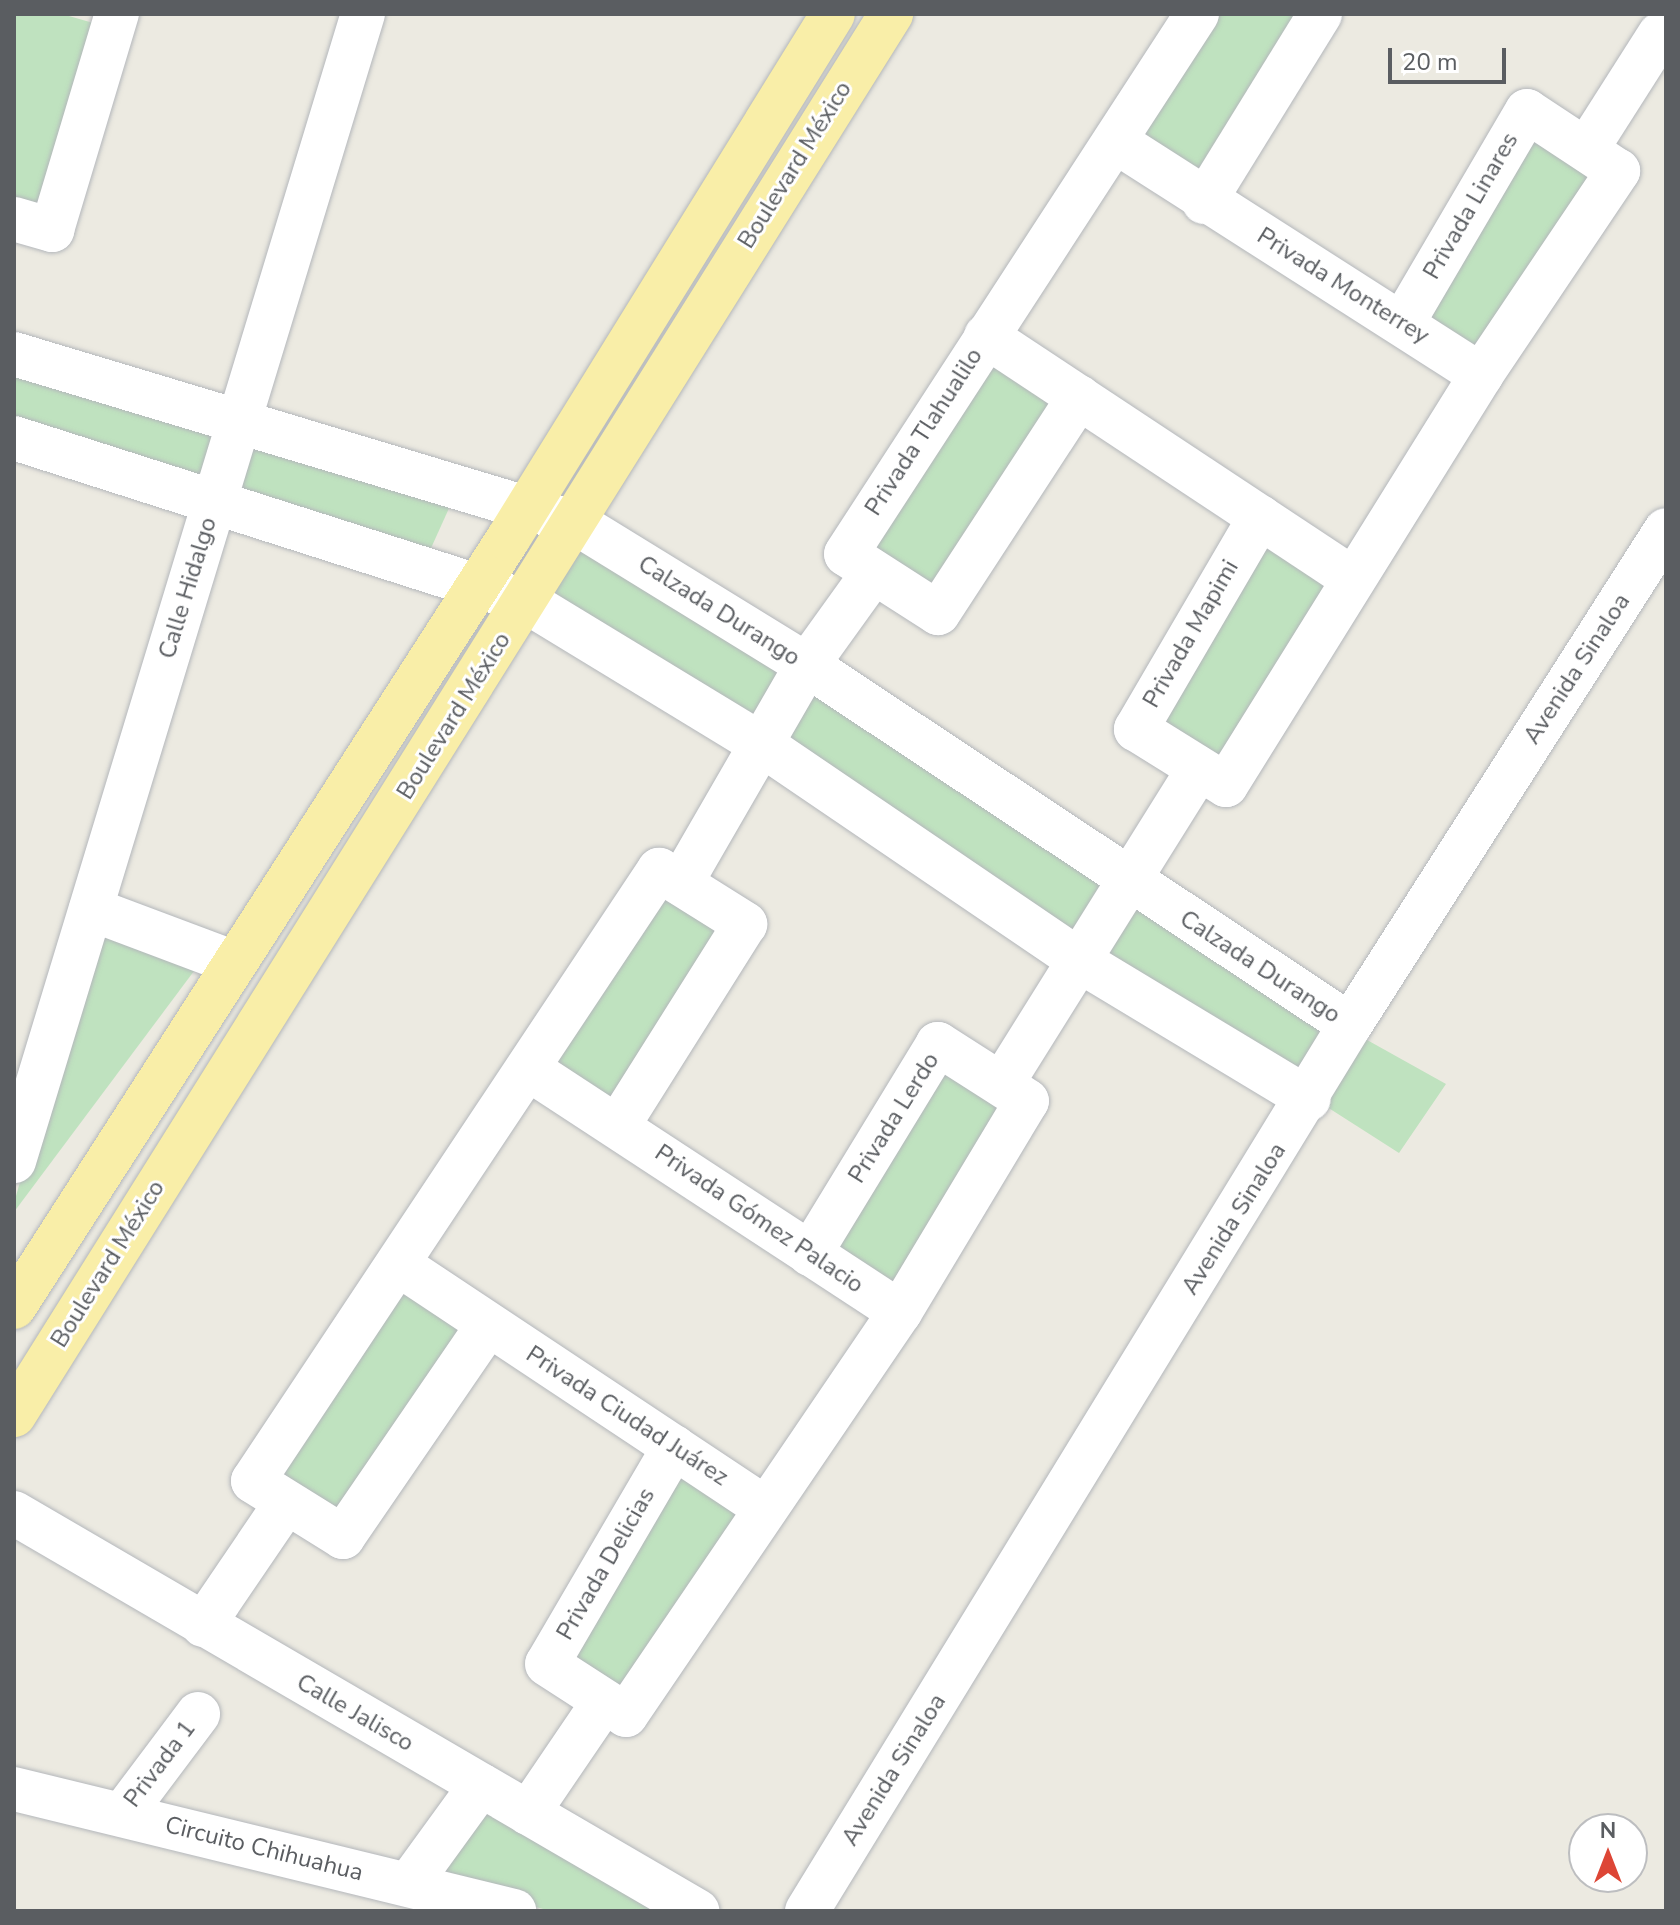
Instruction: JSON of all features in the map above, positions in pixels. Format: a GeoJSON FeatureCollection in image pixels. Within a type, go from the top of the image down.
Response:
{"type":"FeatureCollection","features":[{"type":"Feature","properties":{"kind":"main road","name":"Boulevard México"},"geometry":{"type":"LineString","coordinates":[[21,1284],[479,583],[833,14]]}},
{"type":"Feature","properties":{"kind":"main road","name":"Boulevard México"},"geometry":{"type":"LineString","coordinates":[[14,1415],[527,602],[891,14]]}},
{"type":"Feature","properties":{"kind":"street","name":"Calle Hidalgo"},"geometry":{"type":"LineString","coordinates":[[14,1161],[363,14]]}},
{"type":"Feature","properties":{"kind":"street"},"geometry":{"type":"LineString","coordinates":[[986,336],[1118,143],[1197,14]]}},
{"type":"Feature","properties":{"kind":"street"},"geometry":{"type":"LineString","coordinates":[[1204,202],[1320,14]]}},
{"type":"Feature","properties":{"kind":"street"},"geometry":{"type":"LineString","coordinates":[[15,224],[52,230],[104,18]]}},
{"type":"Feature","properties":{"kind":"street"},"geometry":{"type":"LineString","coordinates":[[1588,147],[1652,29]]}},
{"type":"Feature","properties":{"kind":"street","name":"Privada Linares"},"geometry":{"type":"LineString","coordinates":[[1404,321],[1527,111],[1588,147],[1618,171],[1481,375]]}},
{"type":"Feature","properties":{"kind":"street","name":"Privada Monterrey"},"geometry":{"type":"LineString","coordinates":[[1118,143],[1204,202],[1404,321],[1481,375]]}},
{"type":"Feature","properties":{"kind":"street","name":"Privada Tlahualilo"},"geometry":{"type":"LineString","coordinates":[[1079,397],[938,613],[871,576],[846,554],[986,336],[1079,397],[1352,578]]}},
{"type":"Feature","properties":{"kind":"street","name":"Calzada Durango"},"geometry":{"type":"LineString","coordinates":[[14,354],[576,523],[807,665],[1123,880],[1350,1025]]}},
{"type":"Feature","properties":{"kind":"street"},"geometry":{"type":"LineString","coordinates":[[1352,578],[1481,375]]}},
{"type":"Feature","properties":{"kind":"street"},"geometry":{"type":"LineString","coordinates":[[14,438],[479,583],[527,602],[764,746],[1080,961],[1309,1099]]}},
{"type":"Feature","properties":{"kind":"street","name":"Privada Mapimi"},"geometry":{"type":"LineString","coordinates":[[1260,517],[1136,729],[1197,771],[1226,785],[1352,578]]}},
{"type":"Feature","properties":{"kind":"street","name":"Avenida Sinaloa"},"geometry":{"type":"LineString","coordinates":[[807,1911],[1309,1099],[1350,1025],[1666,530]]}},
{"type":"Feature","properties":{"kind":"street"},"geometry":{"type":"LineString","coordinates":[[681,883],[764,746],[807,665],[871,576]]}},
{"type":"Feature","properties":{"kind":"street"},"geometry":{"type":"LineString","coordinates":[[1003,1082],[1080,961],[1123,880],[1197,771]]}},
{"type":"Feature","properties":{"kind":"street"},"geometry":{"type":"LineString","coordinates":[[488,1325],[343,1537],[284,1506],[253,1481],[530,1070],[659,870],[745,924],[619,1124]]}},
{"type":"Feature","properties":{"kind":"street"},"geometry":{"type":"LineString","coordinates":[[91,909],[232,962]]}},
{"type":"Feature","properties":{"kind":"street","name":"Privada Lerdo"},"geometry":{"type":"LineString","coordinates":[[810,1254],[938,1044],[1003,1082],[1027,1101],[900,1312]]}},
{"type":"Feature","properties":{"kind":"street","name":"Privada Gómez Palacio"},"geometry":{"type":"LineString","coordinates":[[530,1070],[619,1124],[900,1312]]}},
{"type":"Feature","properties":{"kind":"street","name":"Privada Ciudad Juárez"},"geometry":{"type":"LineString","coordinates":[[398,1264],[765,1508]]}},
{"type":"Feature","properties":{"kind":"street"},"geometry":{"type":"LineString","coordinates":[[765,1508],[900,1312]]}},
{"type":"Feature","properties":{"kind":"street","name":"Privada Delicias"},"geometry":{"type":"LineString","coordinates":[[674,1447],[547,1664],[626,1715],[765,1508]]}},
{"type":"Feature","properties":{"kind":"street"},"geometry":{"type":"LineString","coordinates":[[203,1625],[284,1506]]}},
{"type":"Feature","properties":{"kind":"street","name":"Calle Jalisco"},"geometry":{"type":"LineString","coordinates":[[14,1513],[697,1911]]}},
{"type":"Feature","properties":{"kind":"street"},"geometry":{"type":"LineString","coordinates":[[528,1813],[604,1701]]}},
{"type":"Feature","properties":{"kind":"street","name":"Privada 1"},"geometry":{"type":"LineString","coordinates":[[123,1814],[198,1714]]}},
{"type":"Feature","properties":{"kind":"street"},"geometry":{"type":"LineString","coordinates":[[409,1884],[481,1785]]}},
{"type":"Feature","properties":{"kind":"street","name":"Circuito Chihuahua"},"geometry":{"type":"LineString","coordinates":[[14,1789],[514,1911]]}},
{"type":"Feature","properties":{"kind":"green space"},"geometry":{"type":"Polygon","coordinates":[[[14,14],[62,14],[107,27],[49,225],[14,215],[14,14]]]}},
{"type":"Feature","properties":{"kind":"green space"},"geometry":{"type":"Polygon","coordinates":[[[1202,14],[1314,14],[1201,193],[1124,142],[1202,14]]]}},
{"type":"Feature","properties":{"kind":"green space"},"geometry":{"type":"Polygon","coordinates":[[[1527,119],[1611,174],[1480,366],[1413,321],[1527,119]]]}},
{"type":"Feature","properties":{"kind":"green space"},"geometry":{"type":"Polygon","coordinates":[[[986,344],[1070,403],[935,600],[853,554],[986,344]]]}},
{"type":"Feature","properties":{"kind":"green space"},"geometry":{"type":"Polygon","coordinates":[[[14,362],[455,495],[427,557],[14,431],[14,362]]]}},
{"type":"Feature","properties":{"kind":"green space"},"geometry":{"type":"Polygon","coordinates":[[[1261,526],[1333,581],[1225,777],[1144,727],[1261,526]]]}},
{"type":"Feature","properties":{"kind":"green space"},"geometry":{"type":"Polygon","coordinates":[[[577,532],[1342,1026],[1446,1084],[1399,1153],[535,600],[577,532]]]}},
{"type":"Feature","properties":{"kind":"green space"},"geometry":{"type":"Polygon","coordinates":[[[662,882],[729,925],[614,1108],[539,1069],[662,882]]]}},
{"type":"Feature","properties":{"kind":"green space"},"geometry":{"type":"Polygon","coordinates":[[[95,921],[203,959],[14,1212],[14,1203],[95,921]]]}},
{"type":"Feature","properties":{"kind":"green space"},"geometry":{"type":"Polygon","coordinates":[[[939,1056],[1017,1102],[899,1296],[822,1251],[939,1056]]]}},
{"type":"Feature","properties":{"kind":"green space"},"geometry":{"type":"Polygon","coordinates":[[[401,1273],[468,1326],[338,1523],[267,1480],[401,1273]]]}},
{"type":"Feature","properties":{"kind":"green space"},"geometry":{"type":"Polygon","coordinates":[[[679,1459],[749,1509],[622,1697],[559,1658],[679,1459]]]}},
{"type":"Feature","properties":{"kind":"green space"},"geometry":{"type":"Polygon","coordinates":[[[482,1794],[682,1911],[551,1911],[422,1877],[482,1794]]]}}]}
